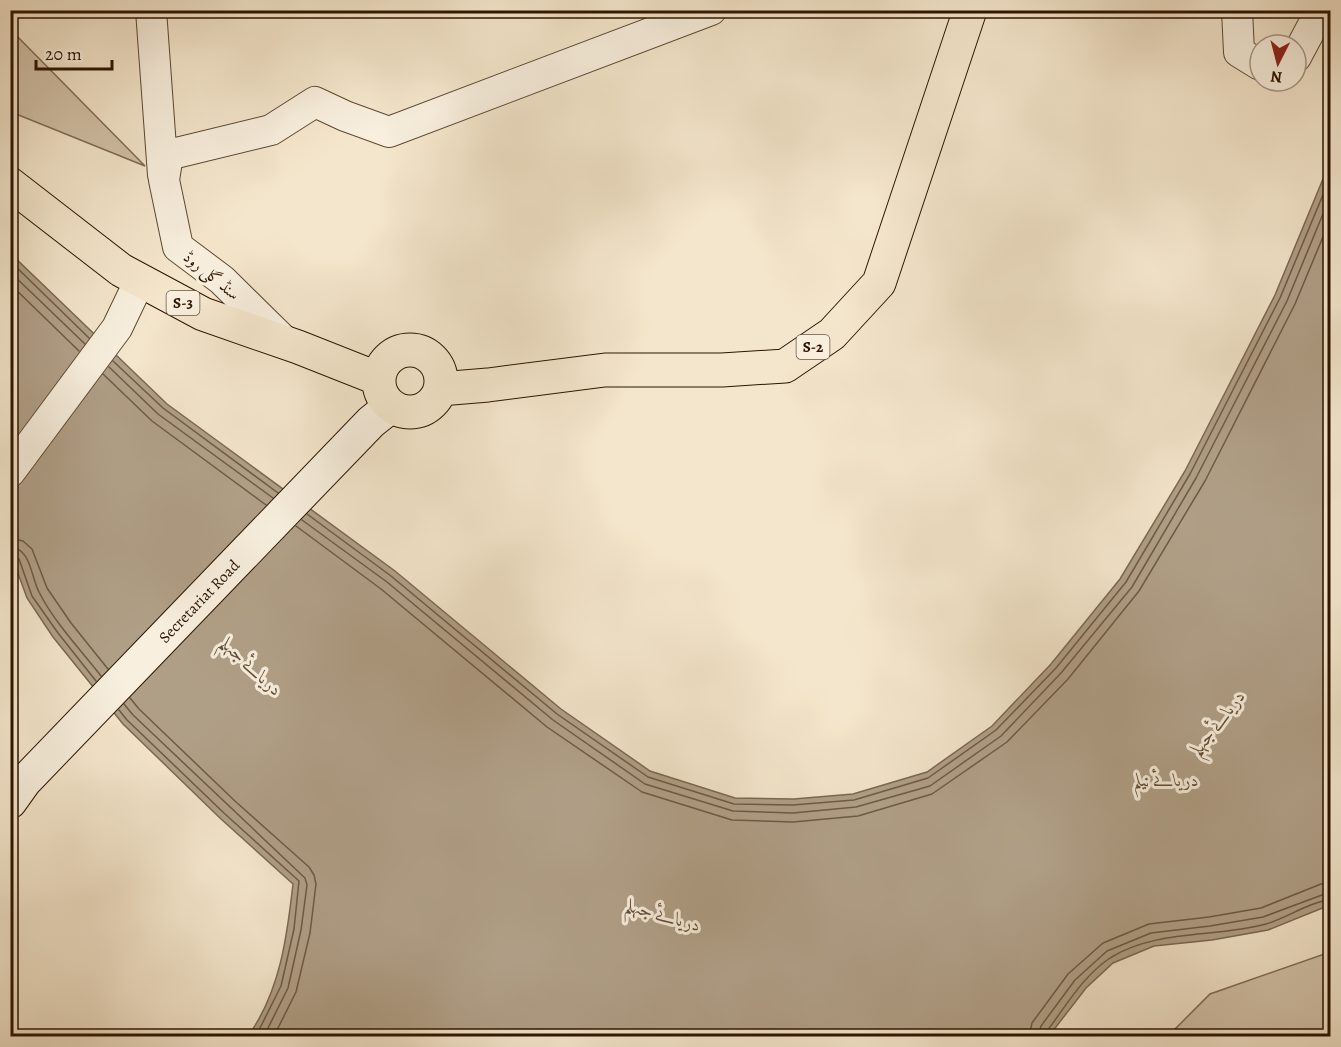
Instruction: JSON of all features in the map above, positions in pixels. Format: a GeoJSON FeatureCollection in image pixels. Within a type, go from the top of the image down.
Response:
{"type":"FeatureCollection","features":[{"type":"Feature","properties":{"kind":"highway","name":"S-2"},"geometry":{"type":"LineString","coordinates":[[440,389],[605,370],[722,370],[785,366],[832,334],[879,284],[970,10]]}},
{"type":"Feature","properties":{"kind":"highway","name":"S-3"},"geometry":{"type":"LineString","coordinates":[[10,184],[121,270],[203,314],[286,343],[380,402]]}},
{"type":"Feature","properties":{"kind":"highway"},"geometry":{"type":"LineString","coordinates":[[405,350],[425,353],[439,369],[440,389],[436,398],[420,410],[410,412],[400,410],[380,402],[381,368],[386,360],[405,350]]}},
{"type":"Feature","properties":{"kind":"main road","name":"Secretariat Road"},"geometry":{"type":"LineString","coordinates":[[18,791],[380,402]]}},
{"type":"Feature","properties":{"kind":"street","name":"سنڈ گلی روڈ"},"geometry":{"type":"LineString","coordinates":[[151,10],[166,168],[178,248],[222,280],[286,343]]}},
{"type":"Feature","properties":{"kind":"street"},"geometry":{"type":"LineString","coordinates":[[166,168],[270,130],[315,102],[389,132],[711,10]]}},
{"type":"Feature","properties":{"kind":"street"},"geometry":{"type":"LineString","coordinates":[[1237,10],[1239,52],[1248,58]]}},
{"type":"Feature","properties":{"kind":"street"},"geometry":{"type":"LineString","coordinates":[[1308,34],[1321,10]]}},
{"type":"Feature","properties":{"kind":"street"},"geometry":{"type":"LineString","coordinates":[[10,472],[117,328],[140,280]]}},
{"type":"Feature","properties":{"kind":"shaded area"},"geometry":{"type":"Polygon","coordinates":[[[11,30],[145,166],[11,112],[11,30]]]}},
{"type":"Feature","properties":{"kind":"shaded area"},"geometry":{"type":"Polygon","coordinates":[[[1330,952],[1330,1036],[1168,1036],[1210,994],[1330,952]]]}},
{"type":"Feature","properties":{"kind":"water","name":"دریائے نیلم"},"geometry":{"type":"Polygon","coordinates":[[[1330,162],[1330,905],[1268,930],[1212,940],[1154,946],[1113,963],[1086,988],[1049,1036],[248,1036],[259,1019],[275,983],[285,944],[293,884],[221,819],[123,724],[53,637],[27,598],[11,554],[10,253],[167,404],[395,571],[561,709],[650,771],[735,798],[794,799],[853,794],[927,772],[992,726],[1051,664],[1120,579],[1185,471],[1275,295],[1330,162]]]}},
{"type":"Feature","properties":{"kind":"water label","name":"دریائے جہلم"},"geometry":{"type":"Point","coordinates":[251,666]}},
{"type":"Feature","properties":{"kind":"water label","name":"دریائے جہلم"},"geometry":{"type":"Point","coordinates":[1217,723]}},
{"type":"Feature","properties":{"kind":"water label","name":"دریائے جہلم"},"geometry":{"type":"Point","coordinates":[663,915]}}]}
